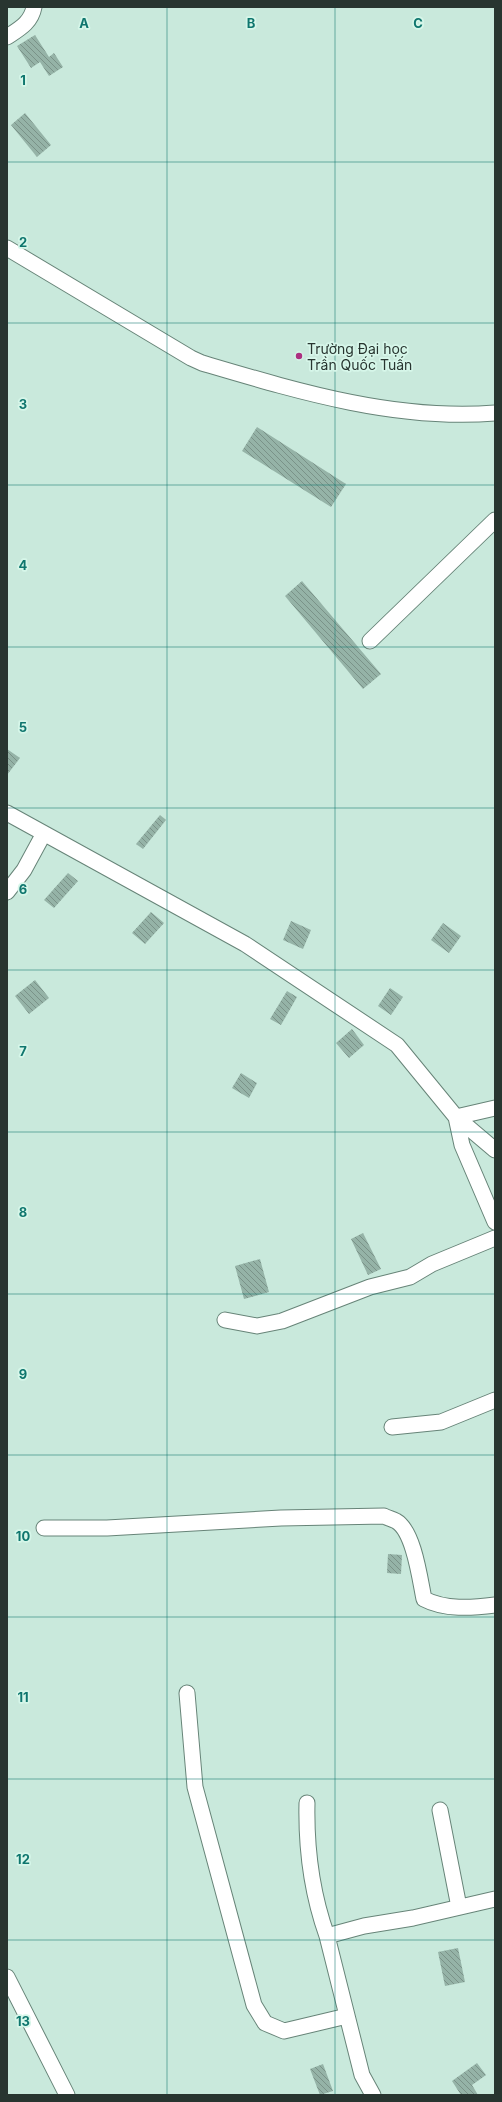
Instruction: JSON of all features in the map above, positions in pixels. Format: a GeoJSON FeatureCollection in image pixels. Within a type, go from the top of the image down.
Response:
{"type":"FeatureCollection","features":[{"type":"Feature","properties":{"kind":"street"},"geometry":{"type":"LineString","coordinates":[[7,37],[25,25],[33,14],[34,7]]}},
{"type":"Feature","properties":{"kind":"street"},"geometry":{"type":"LineString","coordinates":[[7,248],[202,363],[332,399],[379,408],[413,412],[474,414],[495,413]]}},
{"type":"Feature","properties":{"kind":"street"},"geometry":{"type":"LineString","coordinates":[[370,641],[495,520]]}},
{"type":"Feature","properties":{"kind":"street"},"geometry":{"type":"LineString","coordinates":[[7,813],[245,944],[396,1045],[456,1117],[495,1150]]}},
{"type":"Feature","properties":{"kind":"street"},"geometry":{"type":"LineString","coordinates":[[7,892],[22,875],[43,834]]}},
{"type":"Feature","properties":{"kind":"street"},"geometry":{"type":"LineString","coordinates":[[456,1117],[495,1108]]}},
{"type":"Feature","properties":{"kind":"street"},"geometry":{"type":"LineString","coordinates":[[456,1117],[462,1145],[495,1222]]}},
{"type":"Feature","properties":{"kind":"street"},"geometry":{"type":"LineString","coordinates":[[226,1320],[257,1326],[282,1321],[370,1287],[410,1277],[432,1264],[495,1238]]}},
{"type":"Feature","properties":{"kind":"street"},"geometry":{"type":"LineString","coordinates":[[392,1427],[441,1422],[495,1400]]}},
{"type":"Feature","properties":{"kind":"street"},"geometry":{"type":"LineString","coordinates":[[44,1528],[106,1528],[281,1518],[384,1516],[397,1521],[409,1539],[415,1553],[424,1599],[436,1605],[446,1606],[495,1605]]}},
{"type":"Feature","properties":{"kind":"street"},"geometry":{"type":"LineString","coordinates":[[187,1693],[195,1787],[254,2005],[264,2023],[284,2031],[347,2016]]}},
{"type":"Feature","properties":{"kind":"street"},"geometry":{"type":"LineString","coordinates":[[307,1803],[306,1833],[310,1864],[322,1921],[362,2075],[373,2095]]}},
{"type":"Feature","properties":{"kind":"street"},"geometry":{"type":"LineString","coordinates":[[440,1810],[460,1907]]}},
{"type":"Feature","properties":{"kind":"street"},"geometry":{"type":"LineString","coordinates":[[327,1936],[364,1926],[413,1918],[495,1899]]}},
{"type":"Feature","properties":{"kind":"street"},"geometry":{"type":"LineString","coordinates":[[7,1977],[67,2095]]}},
{"type":"Feature","properties":{"kind":"building"},"geometry":{"type":"Polygon","coordinates":[[[35,35],[49,57],[54,53],[63,67],[49,76],[40,62],[31,68],[17,46],[35,35]]]}},
{"type":"Feature","properties":{"kind":"building"},"geometry":{"type":"Polygon","coordinates":[[[25,113],[51,145],[37,157],[11,125],[25,113]]]}},
{"type":"Feature","properties":{"kind":"building"},"geometry":{"type":"Polygon","coordinates":[[[257,427],[346,484],[331,507],[242,451],[257,427]]]}},
{"type":"Feature","properties":{"kind":"building"},"geometry":{"type":"Polygon","coordinates":[[[302,581],[381,674],[363,689],[285,596],[302,581]]]}},
{"type":"Feature","properties":{"kind":"building"},"geometry":{"type":"Polygon","coordinates":[[[7,749],[20,758],[7,775],[7,749]]]}},
{"type":"Feature","properties":{"kind":"building"},"geometry":{"type":"Polygon","coordinates":[[[160,815],[166,820],[143,849],[136,844],[160,815]]]}},
{"type":"Feature","properties":{"kind":"building"},"geometry":{"type":"Polygon","coordinates":[[[68,873],[78,881],[54,908],[44,900],[68,873]]]}},
{"type":"Feature","properties":{"kind":"building"},"geometry":{"type":"Polygon","coordinates":[[[151,912],[164,923],[145,944],[132,933],[151,912]]]}},
{"type":"Feature","properties":{"kind":"building"},"geometry":{"type":"Polygon","coordinates":[[[291,921],[311,930],[303,949],[283,940],[291,921]]]}},
{"type":"Feature","properties":{"kind":"building"},"geometry":{"type":"Polygon","coordinates":[[[443,923],[461,936],[449,953],[431,940],[443,923]]]}},
{"type":"Feature","properties":{"kind":"building"},"geometry":{"type":"Polygon","coordinates":[[[35,980],[49,998],[29,1014],[15,996],[35,980]]]}},
{"type":"Feature","properties":{"kind":"building"},"geometry":{"type":"Polygon","coordinates":[[[390,988],[403,997],[391,1015],[378,1006],[390,988]]]}},
{"type":"Feature","properties":{"kind":"building"},"geometry":{"type":"Polygon","coordinates":[[[287,991],[297,997],[281,1025],[270,1019],[287,991]]]}},
{"type":"Feature","properties":{"kind":"building"},"geometry":{"type":"Polygon","coordinates":[[[352,1029],[364,1045],[349,1058],[336,1043],[352,1029]]]}},
{"type":"Feature","properties":{"kind":"building"},"geometry":{"type":"Polygon","coordinates":[[[241,1073],[257,1083],[249,1098],[232,1088],[241,1073]]]}},
{"type":"Feature","properties":{"kind":"building"},"geometry":{"type":"Polygon","coordinates":[[[363,1233],[381,1269],[368,1275],[351,1239],[363,1233]]]}},
{"type":"Feature","properties":{"kind":"building"},"geometry":{"type":"Polygon","coordinates":[[[260,1259],[269,1292],[244,1299],[235,1266],[260,1259]]]}},
{"type":"Feature","properties":{"kind":"building"},"geometry":{"type":"Polygon","coordinates":[[[388,1554],[402,1555],[401,1574],[387,1573],[388,1554]]]}},
{"type":"Feature","properties":{"kind":"building"},"geometry":{"type":"Polygon","coordinates":[[[458,1948],[465,1982],[445,1986],[438,1952],[458,1948]]]}},
{"type":"Feature","properties":{"kind":"building"},"geometry":{"type":"Polygon","coordinates":[[[477,2063],[486,2075],[472,2085],[478,2095],[461,2095],[452,2081],[477,2063]]]}},
{"type":"Feature","properties":{"kind":"building"},"geometry":{"type":"Polygon","coordinates":[[[323,2064],[333,2091],[320,2095],[310,2069],[323,2064]]]}},
{"type":"Feature","properties":{"kind":"place","name":"Trường Đại học Trần Quốc Tuấn"},"geometry":{"type":"Point","coordinates":[299,356]}}]}
